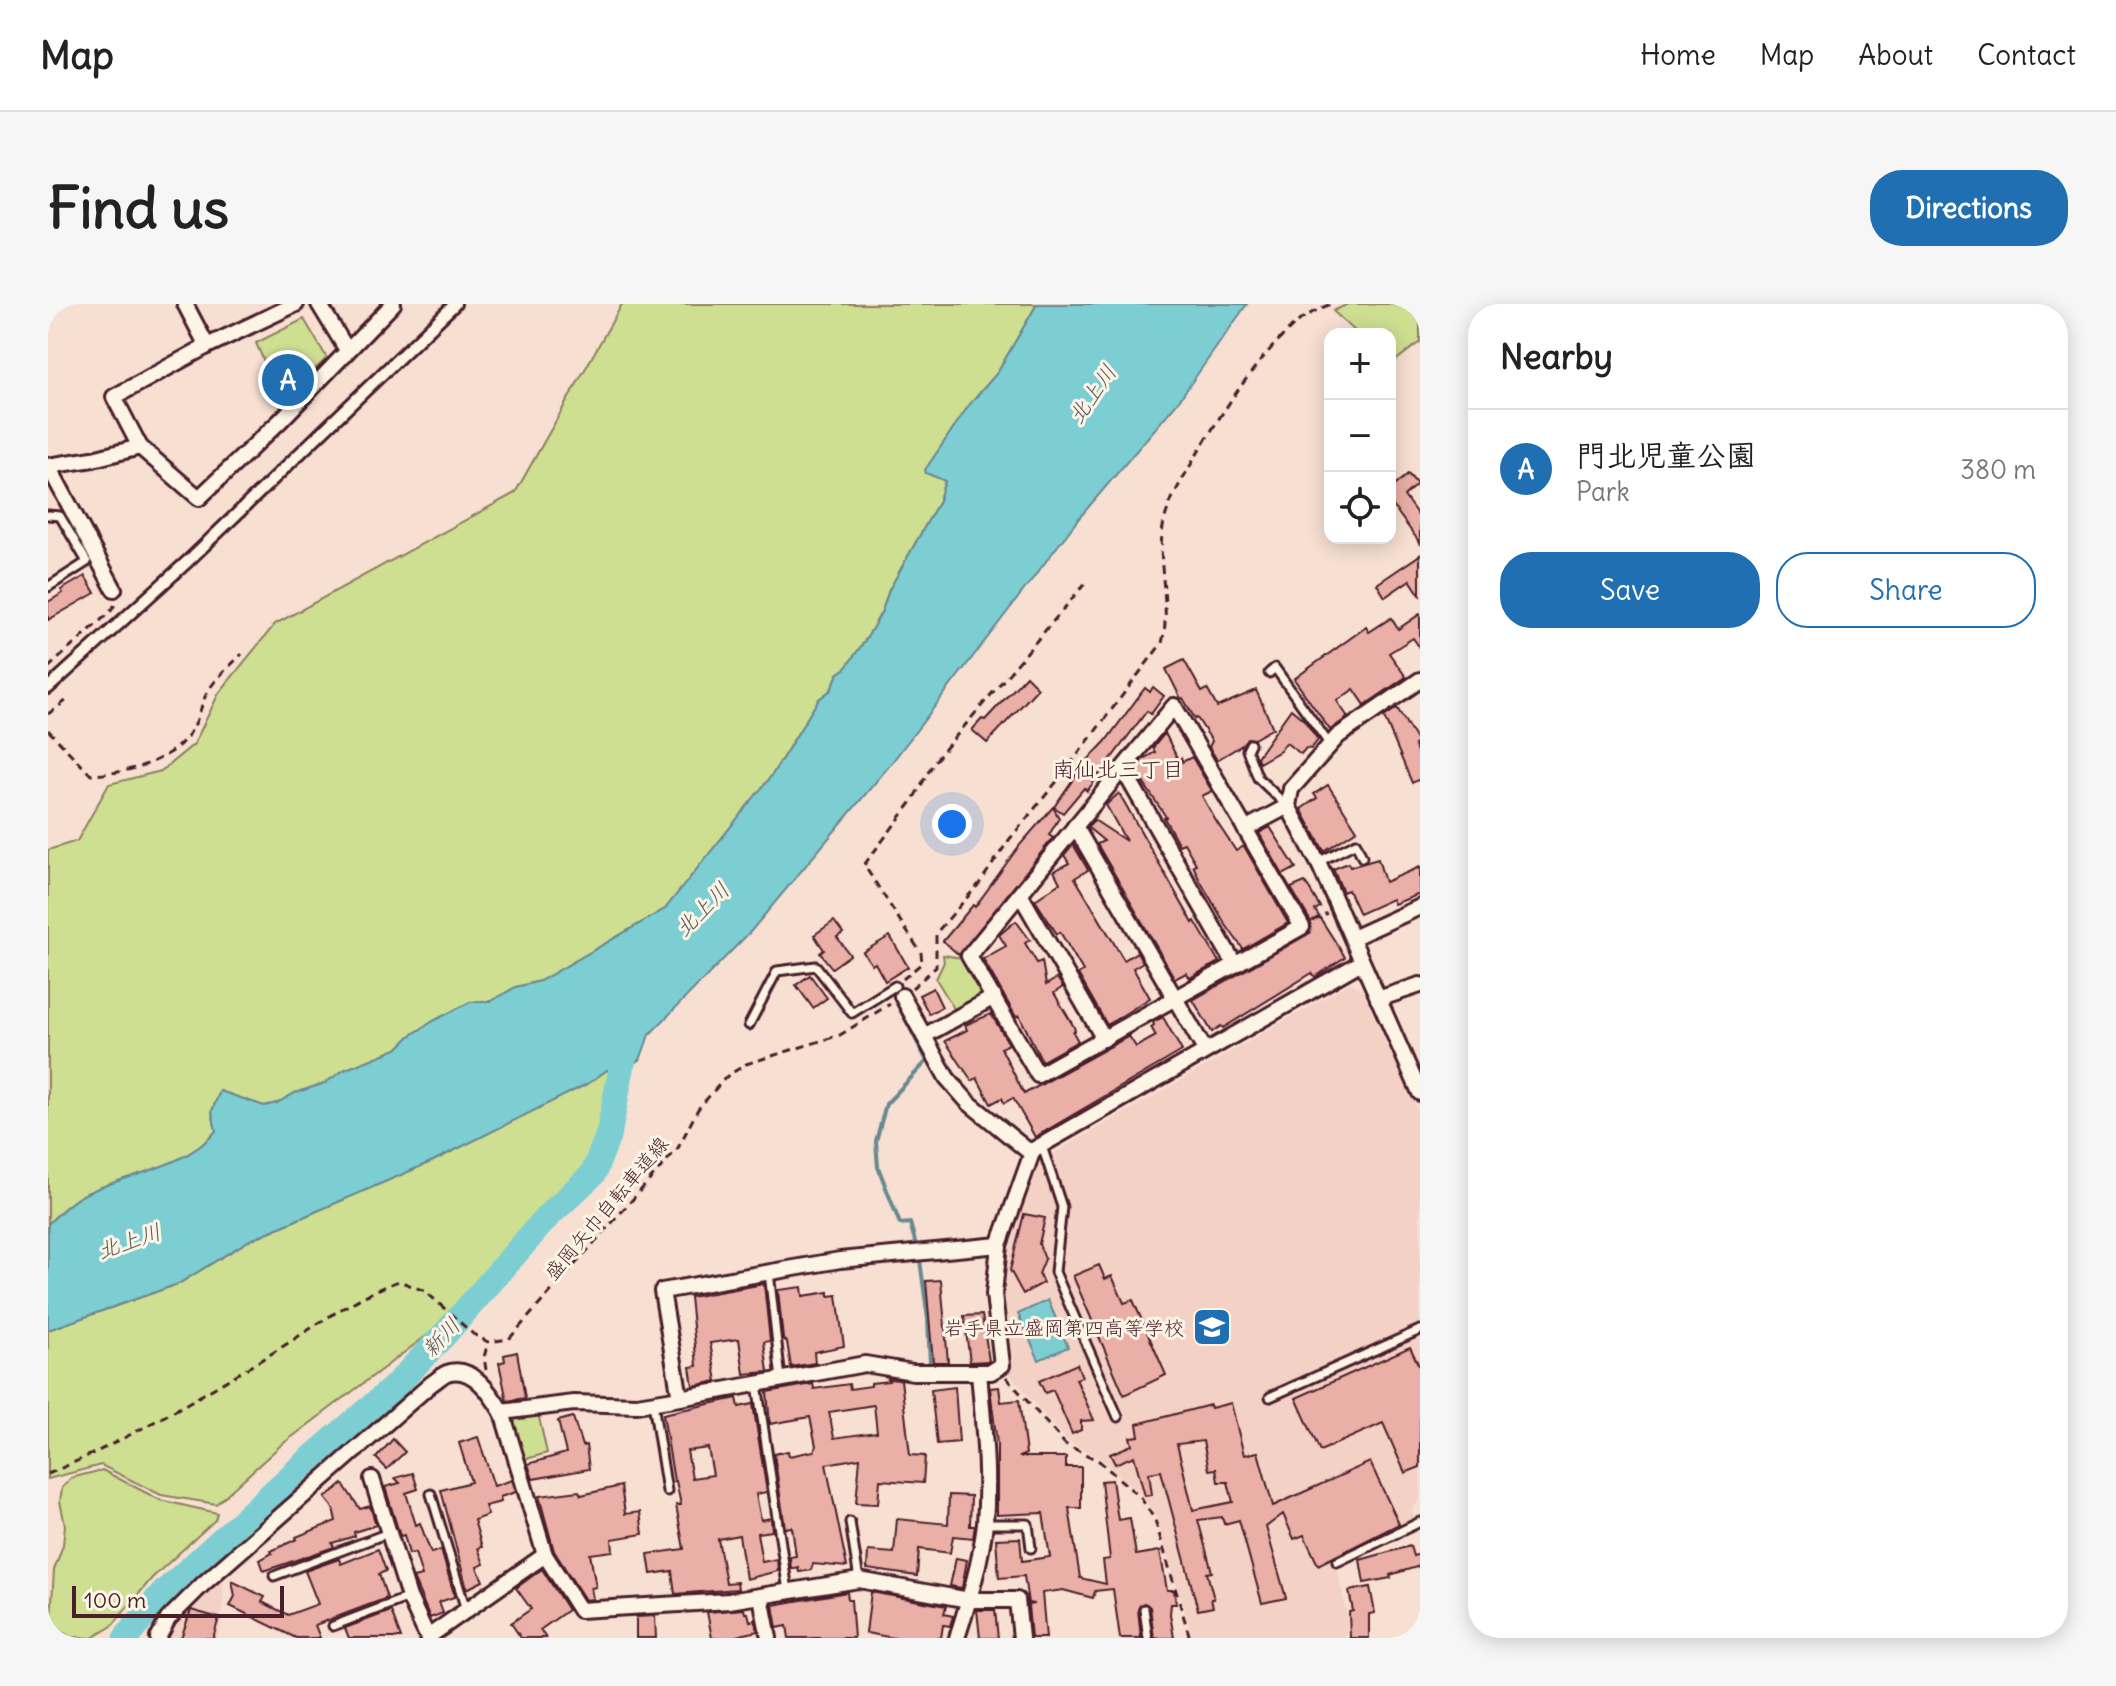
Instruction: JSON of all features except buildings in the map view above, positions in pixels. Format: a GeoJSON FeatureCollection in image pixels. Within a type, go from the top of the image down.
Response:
{"type":"FeatureCollection","features":[{"type":"Feature","properties":{"kind":"street"},"geometry":{"type":"LineString","coordinates":[[185,304],[207,346]]}},
{"type":"Feature","properties":{"kind":"street"},"geometry":{"type":"LineString","coordinates":[[296,304],[207,346],[114,397],[140,447],[199,498],[281,420],[393,304]]}},
{"type":"Feature","properties":{"kind":"street"},"geometry":{"type":"LineString","coordinates":[[319,304],[347,350]]}},
{"type":"Feature","properties":{"kind":"street"},"geometry":{"type":"LineString","coordinates":[[48,688],[188,561],[455,304]]}},
{"type":"Feature","properties":{"kind":"street"},"geometry":{"type":"LineString","coordinates":[[114,589],[48,466],[140,447]]}},
{"type":"Feature","properties":{"kind":"street"},"geometry":{"type":"LineString","coordinates":[[1420,680],[1338,736],[1291,789],[1288,806],[1352,938],[1360,963],[1420,1093]]}},
{"type":"Feature","properties":{"kind":"street"},"geometry":{"type":"LineString","coordinates":[[1174,706],[1302,927],[1038,1075],[969,956],[1075,826],[1174,706]]}},
{"type":"Feature","properties":{"kind":"street"},"geometry":{"type":"LineString","coordinates":[[1123,769],[1235,965]]}},
{"type":"Feature","properties":{"kind":"street"},"geometry":{"type":"LineString","coordinates":[[1245,829],[1288,806]]}},
{"type":"Feature","properties":{"kind":"street"},"geometry":{"type":"LineString","coordinates":[[1075,826],[1205,1050]]}},
{"type":"Feature","properties":{"kind":"street"},"geometry":{"type":"LineString","coordinates":[[1020,894],[1104,1039]]}},
{"type":"Feature","properties":{"kind":"street"},"geometry":{"type":"LineString","coordinates":[[1352,938],[1420,907]]}},
{"type":"Feature","properties":{"kind":"street"},"geometry":{"type":"LineString","coordinates":[[899,991],[947,1078],[968,1102],[1027,1150],[1037,1148],[1360,963]]}},
{"type":"Feature","properties":{"kind":"street"},"geometry":{"type":"LineString","coordinates":[[1378,999],[1420,985]]}},
{"type":"Feature","properties":{"kind":"street"},"geometry":{"type":"LineString","coordinates":[[924,1036],[994,997]]}},
{"type":"Feature","properties":{"kind":"street"},"geometry":{"type":"LineString","coordinates":[[502,1412],[574,1403],[653,1403],[865,1364],[913,1372],[991,1372],[1002,1365],[994,1294],[999,1245],[1037,1148]]}},
{"type":"Feature","properties":{"kind":"street"},"geometry":{"type":"LineString","coordinates":[[680,1398],[662,1291],[840,1260],[999,1245]]}},
{"type":"Feature","properties":{"kind":"street"},"geometry":{"type":"LineString","coordinates":[[158,1638],[168,1619],[203,1584],[431,1384],[449,1372],[469,1374],[490,1394],[502,1412],[545,1555],[580,1610],[761,1597],[859,1580],[969,1600],[1017,1600],[1021,1638]]}},
{"type":"Feature","properties":{"kind":"street"},"geometry":{"type":"LineString","coordinates":[[957,1638],[977,1569],[985,1524],[986,1464],[979,1372]]}},
{"type":"Feature","properties":{"kind":"street"},"geometry":{"type":"LineString","coordinates":[[372,1479],[409,1597],[428,1638],[545,1555]]}},
{"type":"Feature","properties":{"kind":"street"},"geometry":{"type":"LineString","coordinates":[[761,1597],[769,1638]]}},
{"type":"Feature","properties":{"kind":"lane"},"geometry":{"type":"LineString","coordinates":[[48,515],[60,516],[87,562],[48,587]]}},
{"type":"Feature","properties":{"kind":"lane"},"geometry":{"type":"LineString","coordinates":[[1269,673],[1275,668],[1330,745]]}},
{"type":"Feature","properties":{"kind":"lane"},"geometry":{"type":"LineString","coordinates":[[1250,744],[1247,750],[1258,778],[1288,806]]}},
{"type":"Feature","properties":{"kind":"lane"},"geometry":{"type":"LineString","coordinates":[[1317,862],[1356,843],[1362,857]]}},
{"type":"Feature","properties":{"kind":"lane"},"geometry":{"type":"LineString","coordinates":[[749,1025],[777,971],[816,966],[852,1013],[899,991]]}},
{"type":"Feature","properties":{"kind":"lane"},"geometry":{"type":"LineString","coordinates":[[1037,1148],[1062,1207],[1055,1272],[1118,1417]]}},
{"type":"Feature","properties":{"kind":"lane"},"geometry":{"type":"LineString","coordinates":[[769,1272],[781,1380]]}},
{"type":"Feature","properties":{"kind":"lane"},"geometry":{"type":"LineString","coordinates":[[1270,1397],[1420,1330]]}},
{"type":"Feature","properties":{"kind":"lane"},"geometry":{"type":"LineString","coordinates":[[757,1384],[788,1591]]}},
{"type":"Feature","properties":{"kind":"lane"},"geometry":{"type":"LineString","coordinates":[[653,1403],[667,1491]]}},
{"type":"Feature","properties":{"kind":"lane"},"geometry":{"type":"LineString","coordinates":[[431,1494],[466,1610]]}},
{"type":"Feature","properties":{"kind":"lane"},"geometry":{"type":"LineString","coordinates":[[850,1522],[859,1580]]}},
{"type":"Feature","properties":{"kind":"lane"},"geometry":{"type":"LineString","coordinates":[[1337,1562],[1420,1522]]}},
{"type":"Feature","properties":{"kind":"lane"},"geometry":{"type":"LineString","coordinates":[[985,1524],[1028,1524],[1031,1548]]}},
{"type":"Feature","properties":{"kind":"lane"},"geometry":{"type":"LineString","coordinates":[[274,1576],[389,1533]]}},
{"type":"Feature","properties":{"kind":"lane"},"geometry":{"type":"LineString","coordinates":[[333,1626],[409,1597]]}},
{"type":"Feature","properties":{"kind":"lane"},"geometry":{"type":"LineString","coordinates":[[1144,1609],[1148,1638]]}},
{"type":"Feature","properties":{"kind":"path","name":"盛岡矢巾自転車道線"},"geometry":{"type":"LineString","coordinates":[[488,1342],[509,1339],[578,1263],[678,1148],[698,1109],[726,1077],[746,1064],[840,1035],[936,967],[936,933],[979,884],[1009,840],[1162,643],[1166,627],[1161,547],[1165,520],[1176,491],[1217,420],[1253,369],[1292,326],[1331,304]]}},
{"type":"Feature","properties":{"kind":"path"},"geometry":{"type":"LineString","coordinates":[[899,991],[922,963],[921,953],[864,865],[911,803],[934,762],[1088,580]]}},
{"type":"Feature","properties":{"kind":"path"},"geometry":{"type":"LineString","coordinates":[[48,668],[111,611],[117,600],[114,589]]}},
{"type":"Feature","properties":{"kind":"path"},"geometry":{"type":"LineString","coordinates":[[48,730],[91,775],[106,774],[159,759],[177,749],[193,729],[208,692],[242,654]]}},
{"type":"Feature","properties":{"kind":"path"},"geometry":{"type":"LineString","coordinates":[[48,714],[70,698]]}},
{"type":"Feature","properties":{"kind":"path"},"geometry":{"type":"LineString","coordinates":[[1302,927],[1337,908]]}},
{"type":"Feature","properties":{"kind":"path"},"geometry":{"type":"LineString","coordinates":[[48,1474],[171,1412],[375,1289],[399,1281],[425,1291],[473,1334],[488,1342],[484,1357],[490,1394]]}},
{"type":"Feature","properties":{"kind":"path"},"geometry":{"type":"LineString","coordinates":[[1002,1365],[1006,1377],[1065,1444],[1099,1461],[1141,1498],[1155,1520],[1190,1638]]}},
{"type":"Feature","properties":{"kind":"shaded area","name":"岩手県立盛岡第四高等学校"},"geometry":{"type":"Polygon","coordinates":[[[1350,983],[1362,990],[1420,1116],[1420,1499],[1412,1510],[1418,1529],[1337,1568],[1348,1621],[1345,1638],[1193,1638],[1156,1518],[1143,1497],[1101,1459],[1067,1441],[1008,1372],[999,1282],[1003,1261],[1017,1215],[1044,1159],[1350,983]]]}},
{"type":"Feature","properties":{"kind":"shaded area"},"geometry":{"type":"Polygon","coordinates":[[[224,1574],[222,1619],[217,1638],[162,1638],[171,1621],[224,1574]]]}},
{"type":"Feature","properties":{"kind":"green space"},"geometry":{"type":"Polygon","coordinates":[[[622,304],[1037,304],[997,373],[969,406],[926,473],[945,480],[938,503],[889,590],[868,636],[838,674],[831,690],[819,699],[772,775],[665,909],[540,981],[516,987],[491,1001],[470,1002],[410,1036],[397,1049],[344,1070],[325,1083],[277,1103],[264,1106],[220,1091],[212,1111],[216,1131],[204,1144],[173,1162],[82,1196],[48,1224],[48,850],[77,841],[109,784],[161,771],[194,744],[219,693],[275,624],[515,493],[622,304]]]}},
{"type":"Feature","properties":{"kind":"green space"},"geometry":{"type":"Polygon","coordinates":[[[1348,304],[1413,304],[1420,315],[1420,342],[1396,360],[1396,328],[1351,328],[1333,311],[1348,304]]]}},
{"type":"Feature","properties":{"kind":"green space"},"geometry":{"type":"Polygon","coordinates":[[[304,319],[327,358],[281,401],[256,343],[304,319]]]}},
{"type":"Feature","properties":{"kind":"green space"},"geometry":{"type":"Polygon","coordinates":[[[943,955],[962,958],[982,990],[981,997],[956,1012],[936,979],[944,962],[943,955]]]}},
{"type":"Feature","properties":{"kind":"green space"},"geometry":{"type":"Polygon","coordinates":[[[607,1070],[614,1073],[585,1166],[430,1333],[280,1446],[216,1504],[161,1495],[101,1465],[48,1479],[48,1330],[178,1284],[250,1240],[433,1161],[589,1083],[607,1070]]]}},
{"type":"Feature","properties":{"kind":"green space"},"geometry":{"type":"Polygon","coordinates":[[[538,1413],[547,1453],[523,1460],[513,1420],[515,1416],[538,1413]]]}},
{"type":"Feature","properties":{"kind":"green space"},"geometry":{"type":"Polygon","coordinates":[[[102,1470],[160,1500],[217,1513],[215,1520],[152,1578],[112,1626],[92,1638],[71,1637],[59,1631],[51,1619],[54,1570],[63,1545],[65,1525],[60,1501],[62,1488],[71,1478],[102,1470]]]}},
{"type":"Feature","properties":{"kind":"water","name":"北上川"},"geometry":{"type":"Polygon","coordinates":[[[1037,304],[1247,304],[1177,403],[1080,517],[889,766],[751,931],[649,1035],[640,1060],[614,1073],[607,1070],[589,1083],[433,1161],[250,1240],[178,1284],[48,1330],[48,1224],[82,1196],[173,1161],[204,1143],[216,1131],[212,1111],[220,1091],[264,1106],[277,1103],[325,1083],[344,1070],[397,1049],[410,1036],[470,1002],[491,1001],[516,987],[540,981],[665,909],[772,775],[819,699],[831,690],[838,674],[868,636],[889,590],[938,503],[945,481],[925,470],[969,405],[997,373],[1037,304]]]}},
{"type":"Feature","properties":{"kind":"water"},"geometry":{"type":"Polygon","coordinates":[[[1048,1300],[1068,1347],[1039,1360],[1018,1314],[1048,1300]]]}},
{"type":"Feature","properties":{"kind":"waterway"},"geometry":{"type":"LineString","coordinates":[[898,1005],[927,1061],[886,1104],[876,1141],[878,1167],[900,1224],[910,1223],[916,1245]]}},
{"type":"Feature","properties":{"kind":"waterway","name":"新川"},"geometry":{"type":"LineString","coordinates":[[126,1638],[160,1596],[393,1388],[445,1334],[548,1216],[593,1174],[609,1133],[628,1035]]}},
{"type":"Feature","properties":{"kind":"waterway"},"geometry":{"type":"LineString","coordinates":[[920,1260],[930,1364]]}},
{"type":"Feature","properties":{"kind":"place","name":"門北児童公園"},"geometry":{"type":"Point","coordinates":[288,380]}},
{"type":"Feature","properties":{"kind":"place","name":"岩手県立盛岡第四高等学校"},"geometry":{"type":"Point","coordinates":[1212,1327]}},
{"type":"Feature","properties":{"kind":"district","name":"南仙北三丁目"},"geometry":{"type":"Point","coordinates":[1118,769]}}]}
